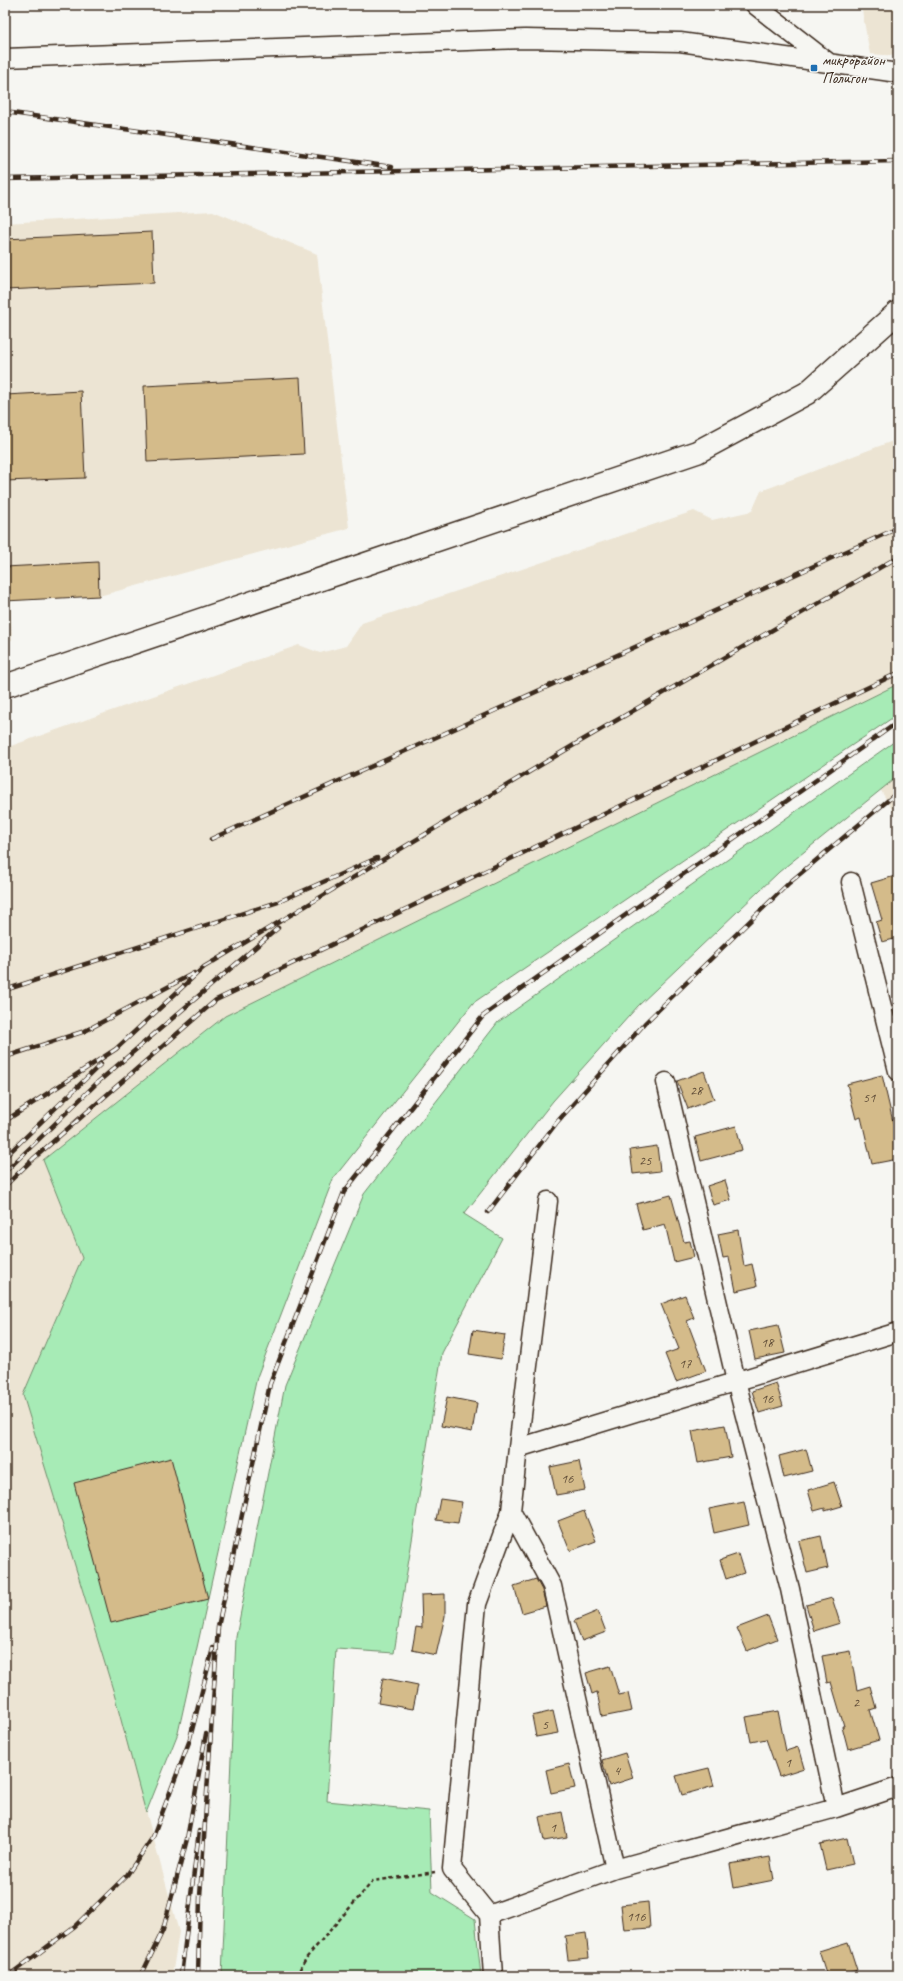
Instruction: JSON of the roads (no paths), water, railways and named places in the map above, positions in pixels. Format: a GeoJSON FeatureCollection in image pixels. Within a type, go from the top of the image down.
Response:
{"type":"FeatureCollection","features":[{"type":"Feature","properties":{"kind":"street"},"geometry":{"type":"LineString","coordinates":[[755,5],[829,63]]}},
{"type":"Feature","properties":{"kind":"street"},"geometry":{"type":"LineString","coordinates":[[5,58],[525,39],[680,42],[898,73]]}},
{"type":"Feature","properties":{"kind":"street"},"geometry":{"type":"LineString","coordinates":[[5,686],[697,452],[807,393],[898,312]]}},
{"type":"Feature","properties":{"kind":"street"},"geometry":{"type":"LineString","coordinates":[[851,882],[898,1071]]}},
{"type":"Feature","properties":{"kind":"street"},"geometry":{"type":"LineString","coordinates":[[666,1082],[736,1381],[790,1589],[836,1808]]}},
{"type":"Feature","properties":{"kind":"street"},"geometry":{"type":"LineString","coordinates":[[493,1976],[489,1915],[452,1869],[477,1604],[511,1511],[548,1201]]}},
{"type":"Feature","properties":{"kind":"street"},"geometry":{"type":"LineString","coordinates":[[518,1448],[898,1332]]}},
{"type":"Feature","properties":{"kind":"street"},"geometry":{"type":"LineString","coordinates":[[511,1511],[552,1586],[615,1869]]}},
{"type":"Feature","properties":{"kind":"street"},"geometry":{"type":"LineString","coordinates":[[489,1915],[615,1869],[836,1808],[898,1787]]}},
{"type":"Feature","properties":{"kind":"railway"},"geometry":{"type":"LineString","coordinates":[[5,112],[392,167]]}},
{"type":"Feature","properties":{"kind":"railway"},"geometry":{"type":"LineString","coordinates":[[5,179],[898,161]]}},
{"type":"Feature","properties":{"kind":"railway"},"geometry":{"type":"LineString","coordinates":[[211,839],[898,528]]}},
{"type":"Feature","properties":{"kind":"railway"},"geometry":{"type":"LineString","coordinates":[[5,1121],[116,1049],[204,967],[574,745],[898,557]]}},
{"type":"Feature","properties":{"kind":"railway"},"geometry":{"type":"LineString","coordinates":[[5,1186],[33,1159],[216,1000],[898,673]]}},
{"type":"Feature","properties":{"kind":"railway"},"geometry":{"type":"LineString","coordinates":[[198,1976],[200,1897],[218,1627],[270,1384],[344,1192],[483,1016],[898,722]]}},
{"type":"Feature","properties":{"kind":"railway"},"geometry":{"type":"LineString","coordinates":[[488,1212],[558,1121],[646,1022],[789,883],[898,792]]}},
{"type":"Feature","properties":{"kind":"railway"},"geometry":{"type":"LineString","coordinates":[[5,990],[278,902],[377,858]]}},
{"type":"Feature","properties":{"kind":"railway"},"geometry":{"type":"LineString","coordinates":[[5,1172],[98,1082],[278,928]]}},
{"type":"Feature","properties":{"kind":"railway"},"geometry":{"type":"LineString","coordinates":[[5,1057],[85,1031],[194,973]]}},
{"type":"Feature","properties":{"kind":"railway"},"geometry":{"type":"LineString","coordinates":[[5,1157],[101,1064]]}},
{"type":"Feature","properties":{"kind":"railway"},"geometry":{"type":"LineString","coordinates":[[8,1976],[75,1926],[127,1875],[153,1837],[189,1742],[213,1648]]}},
{"type":"Feature","properties":{"kind":"railway"},"geometry":{"type":"LineString","coordinates":[[141,1976],[163,1930],[187,1839],[206,1734]]}},
{"type":"Feature","properties":{"kind":"railway"},"geometry":{"type":"LineString","coordinates":[[181,1976],[199,1831]]}},
{"type":"Feature","properties":{"kind":"place","name":"микрорайон Полигон"},"geometry":{"type":"Point","coordinates":[814,68]}}]}
